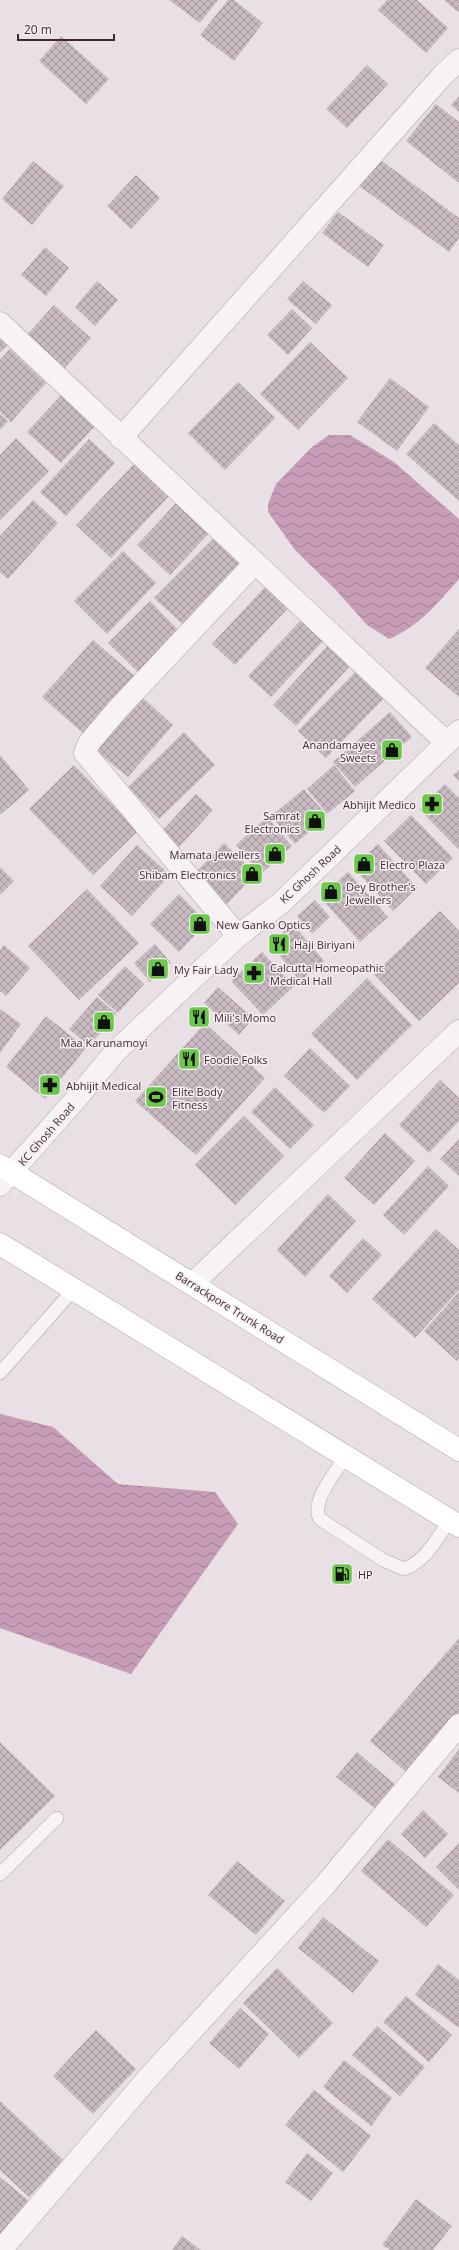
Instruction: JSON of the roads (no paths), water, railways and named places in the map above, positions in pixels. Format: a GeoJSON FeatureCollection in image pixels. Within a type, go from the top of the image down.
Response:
{"type":"FeatureCollection","features":[{"type":"Feature","properties":{"kind":"main road","name":"Barrackpore Trunk Road"},"geometry":{"type":"LineString","coordinates":[[4,1174],[192,1284],[459,1450]]}},
{"type":"Feature","properties":{"kind":"main road"},"geometry":{"type":"LineString","coordinates":[[0,1244],[455,1523]]}},
{"type":"Feature","properties":{"kind":"street"},"geometry":{"type":"LineString","coordinates":[[122,438],[437,82],[459,60]]}},
{"type":"Feature","properties":{"kind":"street"},"geometry":{"type":"LineString","coordinates":[[0,323],[255,563],[453,737]]}},
{"type":"Feature","properties":{"kind":"street"},"geometry":{"type":"LineString","coordinates":[[238,936],[85,753],[89,743],[117,710],[255,563]]}},
{"type":"Feature","properties":{"kind":"street","name":"KC Ghosh Road"},"geometry":{"type":"LineString","coordinates":[[4,1174],[116,1051],[238,936],[282,902],[453,737]]}},
{"type":"Feature","properties":{"kind":"street"},"geometry":{"type":"LineString","coordinates":[[192,1284],[456,1041]]}},
{"type":"Feature","properties":{"kind":"street"},"geometry":{"type":"LineString","coordinates":[[1,2250],[150,2076],[325,1885],[458,1728]]}},
{"type":"Feature","properties":{"kind":"lane"},"geometry":{"type":"LineString","coordinates":[[0,1373],[74,1289]]}},
{"type":"Feature","properties":{"kind":"lane"},"geometry":{"type":"LineString","coordinates":[[346,1456],[317,1503],[316,1513],[320,1519],[394,1567],[404,1569],[413,1566],[455,1523]]}},
{"type":"Feature","properties":{"kind":"lane"},"geometry":{"type":"LineString","coordinates":[[0,1874],[57,1818]]}},
{"type":"Feature","properties":{"kind":"water"},"geometry":{"type":"Polygon","coordinates":[[[329,435],[350,435],[394,462],[459,519],[459,579],[436,605],[419,621],[400,634],[389,639],[367,625],[335,589],[295,550],[268,512],[268,504],[276,484],[312,447],[329,435]]]}},
{"type":"Feature","properties":{"kind":"water"},"geometry":{"type":"Polygon","coordinates":[[[0,1414],[53,1427],[118,1484],[215,1492],[238,1524],[131,1674],[0,1628],[0,1414]]]}},
{"type":"Feature","properties":{"kind":"place","name":"Anandamayee Sweets"},"geometry":{"type":"Point","coordinates":[392,750]}},
{"type":"Feature","properties":{"kind":"place","name":"Abhijit Medico"},"geometry":{"type":"Point","coordinates":[432,804]}},
{"type":"Feature","properties":{"kind":"place","name":"Samrat Electronics"},"geometry":{"type":"Point","coordinates":[315,821]}},
{"type":"Feature","properties":{"kind":"place","name":"Mamata Jewellers"},"geometry":{"type":"Point","coordinates":[275,854]}},
{"type":"Feature","properties":{"kind":"place","name":"Electro Plaza"},"geometry":{"type":"Point","coordinates":[364,864]}},
{"type":"Feature","properties":{"kind":"place","name":"Shibam Electronics"},"geometry":{"type":"Point","coordinates":[252,874]}},
{"type":"Feature","properties":{"kind":"place","name":"Dey Brother's Jewellers"},"geometry":{"type":"Point","coordinates":[331,892]}},
{"type":"Feature","properties":{"kind":"place","name":"New Ganko Optics"},"geometry":{"type":"Point","coordinates":[200,924]}},
{"type":"Feature","properties":{"kind":"place","name":"Haji Biriyani"},"geometry":{"type":"Point","coordinates":[279,944]}},
{"type":"Feature","properties":{"kind":"place","name":"My Fair Lady"},"geometry":{"type":"Point","coordinates":[158,969]}},
{"type":"Feature","properties":{"kind":"place","name":"Calcutta Homeopathic Medical Hall"},"geometry":{"type":"Point","coordinates":[254,973]}},
{"type":"Feature","properties":{"kind":"place","name":"Mili's Momo"},"geometry":{"type":"Point","coordinates":[199,1017]}},
{"type":"Feature","properties":{"kind":"place","name":"Maa Karunamoyi"},"geometry":{"type":"Point","coordinates":[104,1022]}},
{"type":"Feature","properties":{"kind":"place","name":"Foodie Folks"},"geometry":{"type":"Point","coordinates":[189,1059]}},
{"type":"Feature","properties":{"kind":"place","name":"Abhijit Medical"},"geometry":{"type":"Point","coordinates":[50,1085]}},
{"type":"Feature","properties":{"kind":"place","name":"Elite Body Fitness"},"geometry":{"type":"Point","coordinates":[156,1097]}},
{"type":"Feature","properties":{"kind":"place","name":"HP"},"geometry":{"type":"Point","coordinates":[342,1574]}}]}
